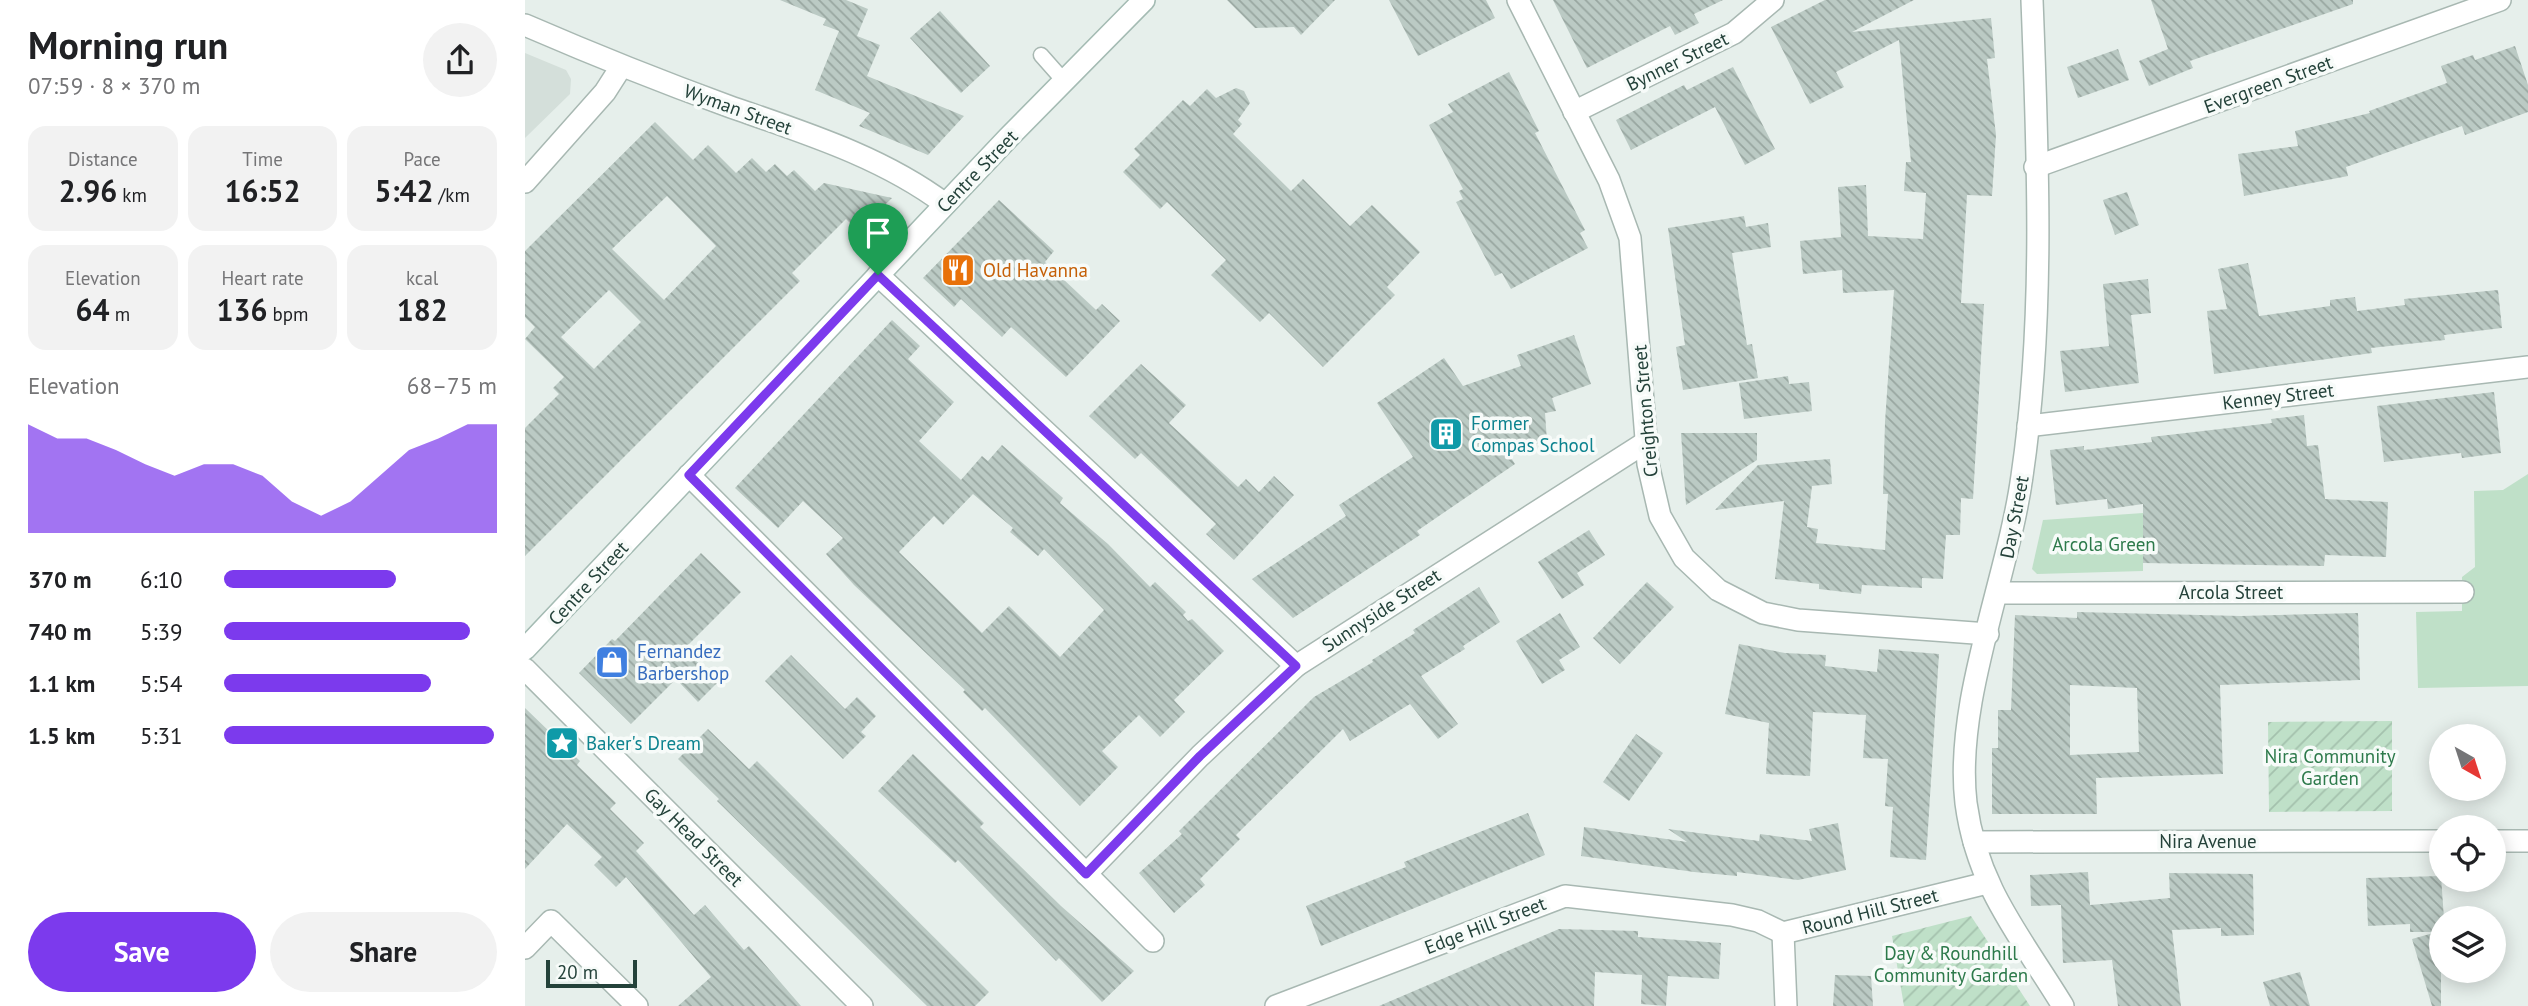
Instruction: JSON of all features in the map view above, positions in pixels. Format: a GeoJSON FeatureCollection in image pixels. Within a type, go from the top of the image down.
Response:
{"type":"FeatureCollection","features":[{"type":"Feature","properties":{"kind":"street","name":"Centre Street"},"geometry":{"type":"LineString","coordinates":[[525,649],[945,204],[1144,0]]}},
{"type":"Feature","properties":{"kind":"street","name":"Creighton Street"},"geometry":{"type":"LineString","coordinates":[[1518,0],[1609,180],[1630,238],[1646,442],[1655,501],[1674,544],[1700,576],[1733,600],[1763,613],[1798,620],[1988,634]]}},
{"type":"Feature","properties":{"kind":"street","name":"Bynner Street"},"geometry":{"type":"LineString","coordinates":[[1574,112],[1734,33],[1773,0]]}},
{"type":"Feature","properties":{"kind":"street","name":"Day Street"},"geometry":{"type":"LineString","coordinates":[[2032,0],[2035,292],[2028,426],[2016,513],[1974,694],[1965,757],[1966,804],[1987,883],[2008,923],[2063,1006]]}},
{"type":"Feature","properties":{"kind":"street","name":"Evergreen Street"},"geometry":{"type":"LineString","coordinates":[[2035,167],[2500,0]]}},
{"type":"Feature","properties":{"kind":"street","name":"Wyman Street"},"geometry":{"type":"LineString","coordinates":[[525,25],[621,67],[825,141],[915,181],[945,204]]}},
{"type":"Feature","properties":{"kind":"street"},"geometry":{"type":"LineString","coordinates":[[525,182],[605,92],[621,67]]}},
{"type":"Feature","properties":{"kind":"street"},"geometry":{"type":"LineString","coordinates":[[878,275],[1296,666]]}},
{"type":"Feature","properties":{"kind":"street","name":"Kenney Street"},"geometry":{"type":"LineString","coordinates":[[2028,426],[2528,367]]}},
{"type":"Feature","properties":{"kind":"street","name":"Sunnyside Street"},"geometry":{"type":"LineString","coordinates":[[1086,874],[1200,756],[1296,666],[1646,442]]}},
{"type":"Feature","properties":{"kind":"street"},"geometry":{"type":"LineString","coordinates":[[689,475],[1153,941]]}},
{"type":"Feature","properties":{"kind":"street","name":"Arcola Street"},"geometry":{"type":"LineString","coordinates":[[1998,593],[2463,592]]}},
{"type":"Feature","properties":{"kind":"street","name":"Gay Head Street"},"geometry":{"type":"LineString","coordinates":[[525,668],[862,1006]]}},
{"type":"Feature","properties":{"kind":"street","name":"Nira Avenue"},"geometry":{"type":"LineString","coordinates":[[1974,842],[2429,841]]}},
{"type":"Feature","properties":{"kind":"street"},"geometry":{"type":"LineString","coordinates":[[2506,841],[2528,841]]}},
{"type":"Feature","properties":{"kind":"street","name":"Round Hill Street"},"geometry":{"type":"LineString","coordinates":[[1786,1006],[1783,933],[1987,883]]}},
{"type":"Feature","properties":{"kind":"street","name":"Edge Hill Street"},"geometry":{"type":"LineString","coordinates":[[1276,1006],[1565,896],[1732,915],[1758,921],[1783,933]]}},
{"type":"Feature","properties":{"kind":"street"},"geometry":{"type":"LineString","coordinates":[[525,948],[551,920],[637,1006]]}},
{"type":"Feature","properties":{"kind":"lane"},"geometry":{"type":"LineString","coordinates":[[1041,55],[1063,81]]}},
{"type":"Feature","properties":{"kind":"shaded area"},"geometry":{"type":"Polygon","coordinates":[[[525,53],[566,70],[571,79],[570,94],[525,138],[525,53]]]}},
{"type":"Feature","properties":{"kind":"green space"},"geometry":{"type":"Polygon","coordinates":[[[2528,474],[2528,686],[2418,688],[2416,612],[2462,611],[2462,577],[2475,567],[2474,491],[2503,490],[2528,474]]]}},
{"type":"Feature","properties":{"kind":"green space","name":"Arcola Green"},"geometry":{"type":"Polygon","coordinates":[[[2143,513],[2143,571],[2037,574],[2032,569],[2043,520],[2143,513]]]}},
{"type":"Feature","properties":{"kind":"green space","name":"Nira Community Garden"},"geometry":{"type":"Polygon","coordinates":[[[2392,721],[2392,811],[2269,812],[2268,722],[2392,721]]]}},
{"type":"Feature","properties":{"kind":"green space","name":"Day & Roundhill Community Garden"},"geometry":{"type":"Polygon","coordinates":[[[1971,916],[2030,1006],[1904,1006],[1892,936],[1971,916]]]}},
{"type":"Feature","properties":{"kind":"building"},"geometry":{"type":"Polygon","coordinates":[[[780,0],[846,0],[868,9],[857,36],[880,45],[867,76],[964,116],[928,155],[859,126],[870,113],[815,90],[839,31],[823,25],[826,19],[780,0]]]}},
{"type":"Feature","properties":{"kind":"building"},"geometry":{"type":"Polygon","coordinates":[[[1227,0],[1335,0],[1301,35],[1294,27],[1255,28],[1227,0]]]}},
{"type":"Feature","properties":{"kind":"building"},"geometry":{"type":"Polygon","coordinates":[[[1389,0],[1486,0],[1495,18],[1418,56],[1389,0]]]}},
{"type":"Feature","properties":{"kind":"building"},"geometry":{"type":"Polygon","coordinates":[[[1553,0],[1723,0],[1694,14],[1699,23],[1675,35],[1670,26],[1587,68],[1553,0]]]}},
{"type":"Feature","properties":{"kind":"building"},"geometry":{"type":"Polygon","coordinates":[[[1825,0],[1914,0],[1852,32],[1991,18],[1995,58],[1987,59],[1996,135],[1992,196],[1967,195],[1961,303],[1984,304],[1973,499],[1961,498],[1960,535],[1946,535],[1943,579],[1922,578],[1922,588],[1862,585],[1861,594],[1819,589],[1819,584],[1775,579],[1784,501],[1715,510],[1758,465],[1830,459],[1832,484],[1812,486],[1807,527],[1818,529],[1816,543],[1885,550],[1888,494],[1883,494],[1885,422],[1894,290],[1843,293],[1842,270],[1803,274],[1800,241],[1841,237],[1838,187],[1866,185],[1868,236],[1923,239],[1926,193],[1904,191],[1906,162],[1911,162],[1899,40],[1836,72],[1844,87],[1810,104],[1771,27],[1825,0]]]}},
{"type":"Feature","properties":{"kind":"building"},"geometry":{"type":"Polygon","coordinates":[[[2151,0],[2353,0],[2353,4],[2190,61],[2193,68],[2149,86],[2139,61],[2168,49],[2151,0]]]}},
{"type":"Feature","properties":{"kind":"building"},"geometry":{"type":"Polygon","coordinates":[[[940,11],[990,66],[961,93],[910,38],[940,11]]]}},
{"type":"Feature","properties":{"kind":"building"},"geometry":{"type":"Polygon","coordinates":[[[2515,46],[2528,85],[2528,112],[2465,135],[2462,126],[2346,167],[2348,176],[2244,196],[2238,154],[2298,146],[2295,131],[2370,113],[2369,111],[2447,83],[2441,66],[2473,55],[2475,60],[2515,46]]]}},
{"type":"Feature","properties":{"kind":"building"},"geometry":{"type":"Polygon","coordinates":[[[2118,49],[2129,80],[2078,98],[2067,67],[2118,49]]]}},
{"type":"Feature","properties":{"kind":"building"},"geometry":{"type":"Polygon","coordinates":[[[1733,67],[1775,149],[1745,165],[1715,107],[1631,150],[1616,120],[1684,85],[1687,90],[1733,67]]]}},
{"type":"Feature","properties":{"kind":"building"},"geometry":{"type":"Polygon","coordinates":[[[1509,72],[1539,131],[1535,133],[1585,230],[1580,233],[1588,248],[1511,289],[1502,273],[1495,276],[1456,202],[1463,199],[1459,191],[1463,189],[1429,125],[1453,112],[1448,104],[1509,72]]]}},
{"type":"Feature","properties":{"kind":"building"},"geometry":{"type":"Polygon","coordinates":[[[1236,88],[1244,91],[1250,103],[1238,120],[1242,124],[1233,134],[1291,191],[1303,179],[1350,226],[1372,205],[1420,252],[1387,287],[1395,295],[1323,367],[1269,313],[1260,322],[1211,275],[1226,260],[1167,202],[1160,209],[1123,172],[1140,155],[1134,149],[1183,100],[1190,106],[1207,89],[1216,98],[1236,88]]]}},
{"type":"Feature","properties":{"kind":"building"},"geometry":{"type":"Polygon","coordinates":[[[655,122],[693,160],[708,145],[736,173],[752,158],[766,172],[775,164],[787,176],[794,170],[815,191],[824,183],[892,198],[858,231],[846,219],[792,273],[800,281],[525,556],[525,428],[559,394],[553,388],[564,377],[525,339],[535,327],[525,317],[525,251],[655,122]],[[667,196],[612,249],[664,300],[716,246],[667,196]],[[609,290],[561,337],[594,369],[641,322],[609,290]]]}},
{"type":"Feature","properties":{"kind":"building"},"geometry":{"type":"Polygon","coordinates":[[[2127,192],[2139,225],[2115,235],[2103,200],[2127,192]]]}},
{"type":"Feature","properties":{"kind":"building"},"geometry":{"type":"Polygon","coordinates":[[[999,200],[1054,251],[1045,262],[1096,310],[1102,304],[1120,321],[1066,377],[1011,327],[1002,337],[961,299],[954,307],[923,278],[999,200]]]}},
{"type":"Feature","properties":{"kind":"building"},"geometry":{"type":"Polygon","coordinates":[[[1744,216],[1746,227],[1768,223],[1771,247],[1732,253],[1747,345],[1752,344],[1758,378],[1683,390],[1676,347],[1685,345],[1668,228],[1744,216]]]}},
{"type":"Feature","properties":{"kind":"building"},"geometry":{"type":"Polygon","coordinates":[[[2248,263],[2259,316],[2330,306],[2330,300],[2355,297],[2357,311],[2405,305],[2404,299],[2498,290],[2502,328],[2444,335],[2445,340],[2371,348],[2372,353],[2214,374],[2207,311],[2227,309],[2218,269],[2248,263]]]}},
{"type":"Feature","properties":{"kind":"building"},"geometry":{"type":"Polygon","coordinates":[[[2148,279],[2151,313],[2131,315],[2139,383],[2065,392],[2060,351],[2109,346],[2103,284],[2148,279]]]}},
{"type":"Feature","properties":{"kind":"building"},"geometry":{"type":"Polygon","coordinates":[[[892,320],[920,346],[908,359],[954,402],[919,441],[961,480],[982,456],[988,461],[1002,445],[1063,498],[1060,503],[1108,544],[1150,587],[1155,582],[1186,612],[1183,615],[1188,621],[1192,619],[1224,651],[1174,700],[1185,712],[1160,737],[1139,715],[1102,751],[1118,767],[1080,806],[985,708],[982,711],[963,692],[965,690],[854,585],[826,554],[843,538],[803,501],[778,528],[735,488],[892,320]],[[973,494],[943,525],[934,516],[899,552],[982,633],[1009,606],[1060,657],[1104,610],[1044,549],[1038,556],[1010,532],[1013,528],[973,494]]]}},
{"type":"Feature","properties":{"kind":"building"},"geometry":{"type":"Polygon","coordinates":[[[1574,335],[1591,384],[1552,398],[1556,411],[1545,413],[1547,441],[1508,453],[1515,464],[1417,531],[1420,535],[1293,618],[1252,579],[1346,516],[1339,505],[1413,457],[1377,403],[1444,358],[1463,386],[1521,366],[1517,355],[1574,335]]]}},
{"type":"Feature","properties":{"kind":"building"},"geometry":{"type":"Polygon","coordinates":[[[1141,364],[1186,405],[1169,423],[1238,487],[1246,479],[1259,492],[1274,476],[1294,495],[1234,560],[1206,534],[1216,524],[1141,453],[1135,459],[1089,416],[1141,364]]]}},
{"type":"Feature","properties":{"kind":"building"},"geometry":{"type":"Polygon","coordinates":[[[1788,376],[1789,384],[1809,382],[1812,411],[1744,419],[1739,383],[1788,376]]]}},
{"type":"Feature","properties":{"kind":"building"},"geometry":{"type":"Polygon","coordinates":[[[2494,392],[2501,453],[2462,458],[2461,453],[2384,462],[2377,406],[2494,392]]]}},
{"type":"Feature","properties":{"kind":"building"},"geometry":{"type":"Polygon","coordinates":[[[2304,415],[2307,446],[2318,445],[2325,499],[2388,502],[2386,557],[2325,555],[2324,566],[2143,563],[2143,504],[2108,509],[2107,499],[2056,505],[2050,450],[2084,446],[2084,450],[2152,442],[2151,437],[2272,423],[2271,419],[2304,415]]]}},
{"type":"Feature","properties":{"kind":"building"},"geometry":{"type":"Polygon","coordinates":[[[1681,433],[1757,433],[1757,460],[1686,505],[1681,433]]]}},
{"type":"Feature","properties":{"kind":"building"},"geometry":{"type":"Polygon","coordinates":[[[1589,530],[1605,555],[1577,573],[1584,585],[1562,599],[1538,562],[1589,530]]]}},
{"type":"Feature","properties":{"kind":"building"},"geometry":{"type":"Polygon","coordinates":[[[701,553],[741,592],[684,649],[718,682],[698,702],[676,679],[631,724],[579,673],[612,639],[615,641],[701,553]]]}},
{"type":"Feature","properties":{"kind":"building"},"geometry":{"type":"Polygon","coordinates":[[[1647,582],[1674,607],[1620,664],[1593,638],[1647,582]]]}},
{"type":"Feature","properties":{"kind":"building"},"geometry":{"type":"Polygon","coordinates":[[[1479,587],[1500,622],[1463,646],[1465,649],[1421,676],[1458,724],[1438,739],[1410,704],[1350,741],[1343,729],[1236,835],[1240,839],[1200,879],[1205,885],[1174,913],[1139,873],[1182,834],[1179,831],[1314,697],[1373,662],[1372,660],[1415,633],[1413,630],[1479,587]]]}},
{"type":"Feature","properties":{"kind":"building"},"geometry":{"type":"Polygon","coordinates":[[[2077,612],[2241,616],[2358,613],[2360,680],[2220,685],[2223,774],[2096,778],[2097,814],[1992,814],[1992,748],[1998,748],[1998,710],[2011,710],[2015,615],[2077,618],[2077,612]],[[2070,685],[2070,755],[2139,752],[2137,688],[2070,685]]]}},
{"type":"Feature","properties":{"kind":"building"},"geometry":{"type":"Polygon","coordinates":[[[1560,613],[1580,647],[1559,660],[1565,670],[1542,684],[1516,641],[1560,613]]]}},
{"type":"Feature","properties":{"kind":"building"},"geometry":{"type":"Polygon","coordinates":[[[1739,644],[1785,653],[1826,655],[1825,666],[1877,672],[1879,649],[1939,654],[1926,860],[1890,857],[1893,807],[1885,806],[1888,759],[1863,758],[1866,715],[1813,712],[1810,776],[1766,774],[1769,723],[1725,714],[1739,644]]]}},
{"type":"Feature","properties":{"kind":"building"},"geometry":{"type":"Polygon","coordinates":[[[791,655],[845,709],[857,697],[876,716],[861,732],[866,736],[843,759],[765,681],[791,655]]]}},
{"type":"Feature","properties":{"kind":"building"},"geometry":{"type":"Polygon","coordinates":[[[525,708],[580,761],[577,765],[616,803],[610,809],[644,843],[636,851],[694,915],[705,905],[744,950],[749,946],[801,1006],[678,1006],[711,977],[626,877],[616,887],[594,865],[602,857],[567,824],[525,869],[525,708]]]}},
{"type":"Feature","properties":{"kind":"building"},"geometry":{"type":"Polygon","coordinates":[[[708,729],[749,769],[757,761],[989,992],[975,1006],[927,1006],[717,801],[719,799],[678,759],[708,729]]]}},
{"type":"Feature","properties":{"kind":"building"},"geometry":{"type":"Polygon","coordinates":[[[1636,734],[1663,753],[1629,801],[1603,782],[1636,734]]]}},
{"type":"Feature","properties":{"kind":"building"},"geometry":{"type":"Polygon","coordinates":[[[913,754],[984,823],[980,827],[1061,906],[1134,971],[1102,1002],[1059,958],[1056,961],[958,860],[955,863],[878,791],[913,754]]]}},
{"type":"Feature","properties":{"kind":"building"},"geometry":{"type":"Polygon","coordinates":[[[1528,813],[1545,855],[1321,946],[1306,906],[1406,867],[1404,862],[1528,813]]]}},
{"type":"Feature","properties":{"kind":"building"},"geometry":{"type":"Polygon","coordinates":[[[1838,823],[1846,870],[1798,880],[1737,872],[1737,876],[1694,872],[1581,856],[1584,827],[1687,842],[1668,829],[1759,841],[1760,834],[1812,841],[1809,829],[1838,823]]]}},
{"type":"Feature","properties":{"kind":"building"},"geometry":{"type":"Polygon","coordinates":[[[2088,872],[2090,905],[2170,898],[2169,873],[2253,874],[2254,935],[2221,936],[2221,928],[2172,930],[2181,1006],[2118,1006],[2112,960],[2063,963],[2061,905],[2031,906],[2030,875],[2088,872]]]}},
{"type":"Feature","properties":{"kind":"building"},"geometry":{"type":"Polygon","coordinates":[[[2429,876],[2429,892],[2442,892],[2443,906],[2429,906],[2429,932],[2410,932],[2410,924],[2368,926],[2366,878],[2429,876]]]}},
{"type":"Feature","properties":{"kind":"building"},"geometry":{"type":"Polygon","coordinates":[[[1559,929],[1638,931],[1638,937],[1721,943],[1719,979],[1668,976],[1666,1006],[1641,1004],[1642,975],[1595,972],[1594,1006],[1379,1006],[1559,929]]]}},
{"type":"Feature","properties":{"kind":"building"},"geometry":{"type":"Polygon","coordinates":[[[2429,934],[2429,983],[2441,983],[2441,1006],[2432,1006],[2412,939],[2429,934]]]}},
{"type":"Feature","properties":{"kind":"building"},"geometry":{"type":"Polygon","coordinates":[[[2300,972],[2310,1006],[2270,1006],[2263,982],[2300,972]]]}},
{"type":"Feature","properties":{"kind":"building"},"geometry":{"type":"Polygon","coordinates":[[[1835,975],[1871,976],[1873,1006],[1833,1006],[1835,975]]]}},
{"type":"Feature","properties":{"kind":"place","name":"Old Havanna"},"geometry":{"type":"Point","coordinates":[958,270]}},
{"type":"Feature","properties":{"kind":"place","name":"Former Compas School"},"geometry":{"type":"Point","coordinates":[1446,434]}},
{"type":"Feature","properties":{"kind":"place","name":"Fernandez Barbershop"},"geometry":{"type":"Point","coordinates":[612,662]}},
{"type":"Feature","properties":{"kind":"place","name":"Baker's Dream"},"geometry":{"type":"Point","coordinates":[562,743]}},
{"type":"Feature","properties":{"kind":"route"},"geometry":{"type":"LineString","coordinates":[[878,275],[1296,666],[1200,756],[1086,874],[689,475],[878,275]]}}]}
